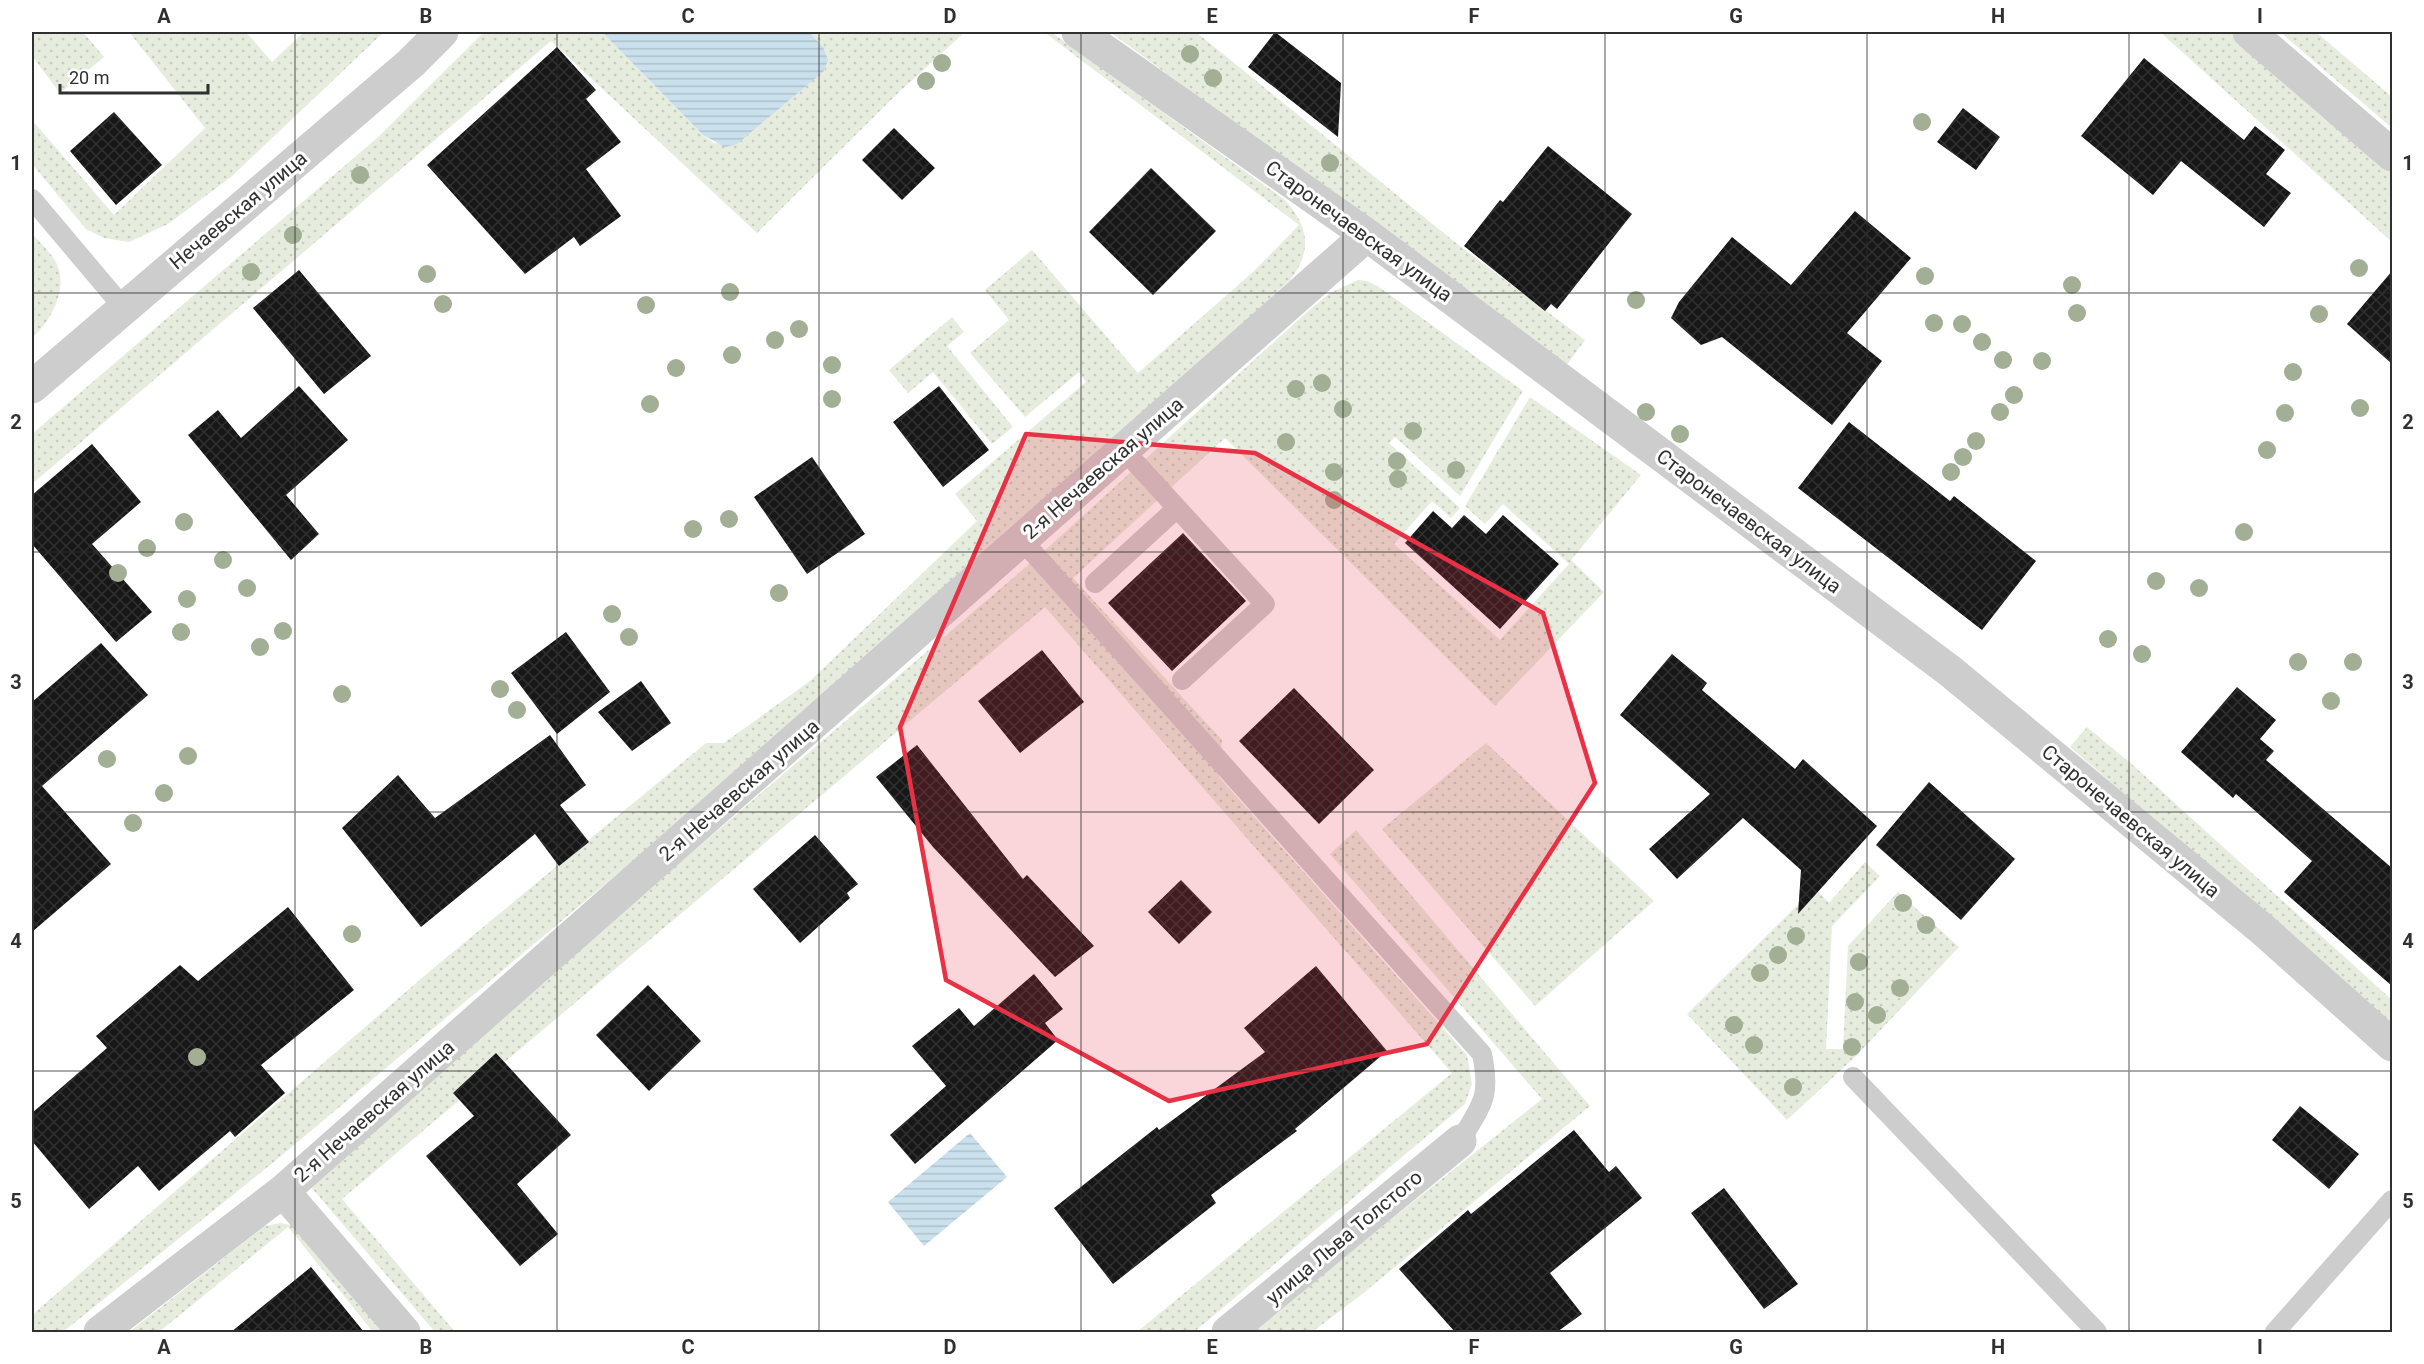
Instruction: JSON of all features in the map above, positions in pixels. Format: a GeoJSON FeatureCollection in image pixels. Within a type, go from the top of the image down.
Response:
{"type":"FeatureCollection","features":[{"type":"Feature","properties":{"kind":"street","name":"Нечаевская улица"},"geometry":{"type":"LineString","coordinates":[[32,387],[411,63],[442,32]]}},
{"type":"Feature","properties":{"kind":"street","name":"Старонечаевская улица"},"geometry":{"type":"LineString","coordinates":[[1078,32],[1367,235],[1950,671],[2262,929],[2392,1045]]}},
{"type":"Feature","properties":{"kind":"street"},"geometry":{"type":"LineString","coordinates":[[2249,32],[2392,155]]}},
{"type":"Feature","properties":{"kind":"street","name":"2-я Нечаевская улица"},"geometry":{"type":"LineString","coordinates":[[100,1332],[283,1191],[1367,235]]}},
{"type":"Feature","properties":{"kind":"street","name":"улица Льва Толстого"},"geometry":{"type":"LineString","coordinates":[[1228,1332],[1460,1141]]}},
{"type":"Feature","properties":{"kind":"street"},"geometry":{"type":"LineString","coordinates":[[283,1191],[404,1332]]}},
{"type":"Feature","properties":{"kind":"lane"},"geometry":{"type":"LineString","coordinates":[[32,199],[123,307]]}},
{"type":"Feature","properties":{"kind":"lane"},"geometry":{"type":"LineString","coordinates":[[1124,449],[1265,604],[1182,680]]}},
{"type":"Feature","properties":{"kind":"lane"},"geometry":{"type":"LineString","coordinates":[[1095,584],[1177,508]]}},
{"type":"Feature","properties":{"kind":"lane"},"geometry":{"type":"LineString","coordinates":[[1021,539],[1482,1054],[1486,1075],[1485,1099],[1460,1141]]}},
{"type":"Feature","properties":{"kind":"lane"},"geometry":{"type":"LineString","coordinates":[[1853,1077],[2097,1332]]}},
{"type":"Feature","properties":{"kind":"lane"},"geometry":{"type":"LineString","coordinates":[[2275,1332],[2392,1200]]}},
{"type":"Feature","properties":{"kind":"highlighted area"},"geometry":{"type":"Polygon","coordinates":[[[1026,434],[1255,453],[1543,613],[1595,783],[1427,1044],[1169,1101],[946,980],[900,727],[1026,434]]]}},
{"type":"Feature","properties":{"kind":"green space"},"geometry":{"type":"Polygon","coordinates":[[[32,32],[83,32],[104,57],[60,93],[32,56],[32,32]]]}},
{"type":"Feature","properties":{"kind":"green space"},"geometry":{"type":"Polygon","coordinates":[[[129,32],[246,32],[272,62],[304,32],[384,32],[231,177],[168,224],[129,242],[104,238],[86,229],[32,164],[32,120],[114,215],[205,128],[129,32]]]}},
{"type":"Feature","properties":{"kind":"green space"},"geometry":{"type":"Polygon","coordinates":[[[484,32],[602,32],[703,135],[715,144],[823,47],[809,32],[965,32],[897,94],[757,233],[551,41],[32,484],[32,434],[376,139],[484,32]]]}},
{"type":"Feature","properties":{"kind":"green space"},"geometry":{"type":"Polygon","coordinates":[[[1044,32],[1051,32],[1285,200],[1299,219],[1305,238],[1303,258],[1291,279],[1165,396],[811,712],[275,1161],[63,1332],[32,1332],[32,1315],[430,971],[706,743],[724,743],[810,681],[977,521],[955,494],[1086,382],[1079,372],[1025,417],[970,353],[1009,320],[985,290],[1032,250],[1138,373],[1253,272],[1299,225],[1044,32]]]}},
{"type":"Feature","properties":{"kind":"green space"},"geometry":{"type":"Polygon","coordinates":[[[1110,32],[1196,32],[1456,243],[1585,340],[1565,367],[1110,32]]]}},
{"type":"Feature","properties":{"kind":"green space"},"geometry":{"type":"Polygon","coordinates":[[[2160,32],[2230,32],[2392,172],[2392,242],[2160,32]]]}},
{"type":"Feature","properties":{"kind":"green space"},"geometry":{"type":"Polygon","coordinates":[[[2280,32],[2316,32],[2392,97],[2392,128],[2280,32]]]}},
{"type":"Feature","properties":{"kind":"green space"},"geometry":{"type":"Polygon","coordinates":[[[32,234],[56,263],[60,286],[51,315],[32,338],[32,234]]]}},
{"type":"Feature","properties":{"kind":"green space"},"geometry":{"type":"Polygon","coordinates":[[[1358,280],[1367,281],[1379,287],[1523,391],[1460,496],[1395,437],[1389,443],[1460,508],[1451,518],[1432,501],[1394,544],[1500,640],[1569,564],[1503,504],[1485,524],[1465,506],[1530,397],[1641,475],[1571,560],[1604,592],[1495,706],[1225,438],[1073,578],[1222,740],[1219,777],[1467,1055],[1472,1084],[1465,1104],[1194,1332],[1137,1332],[1452,1073],[1045,607],[342,1199],[455,1332],[435,1332],[311,1187],[636,900],[1041,554],[1307,312],[1330,293],[1358,280]]]}},
{"type":"Feature","properties":{"kind":"green space"},"geometry":{"type":"Polygon","coordinates":[[[952,317],[964,332],[947,346],[1013,427],[992,444],[933,372],[908,393],[889,370],[952,317]]]}},
{"type":"Feature","properties":{"kind":"green space"},"geometry":{"type":"Polygon","coordinates":[[[2087,727],[2134,766],[2392,1000],[2392,1026],[2070,747],[2087,727]]]}},
{"type":"Feature","properties":{"kind":"green space"},"geometry":{"type":"Polygon","coordinates":[[[1486,743],[1654,901],[1535,1006],[1382,829],[1486,743]]]}},
{"type":"Feature","properties":{"kind":"green space"},"geometry":{"type":"Polygon","coordinates":[[[1356,830],[1590,1106],[1361,1295],[1312,1332],[1250,1332],[1542,1099],[1330,854],[1356,830]]]}},
{"type":"Feature","properties":{"kind":"green space"},"geometry":{"type":"Polygon","coordinates":[[[1865,862],[1880,876],[1832,926],[1826,1049],[1843,1049],[1848,946],[1898,892],[1959,947],[1857,1055],[1787,1120],[1687,1014],[1815,888],[1829,903],[1865,862]]]}},
{"type":"Feature","properties":{"kind":"green space"},"geometry":{"type":"Polygon","coordinates":[[[280,1223],[291,1225],[385,1332],[373,1332],[288,1227],[159,1332],[129,1332],[265,1226],[280,1223]]]}},
{"type":"Feature","properties":{"kind":"water"},"geometry":{"type":"Polygon","coordinates":[[[602,32],[809,32],[823,47],[828,60],[824,71],[737,144],[725,147],[703,135],[602,32]]]}},
{"type":"Feature","properties":{"kind":"water"},"geometry":{"type":"Polygon","coordinates":[[[970,1133],[1007,1177],[924,1246],[888,1202],[970,1133]]]}},
{"type":"Feature","properties":{"kind":"building"},"geometry":{"type":"Polygon","coordinates":[[[1275,32],[1341,83],[1338,137],[1248,67],[1275,32]]]}},
{"type":"Feature","properties":{"kind":"building"},"geometry":{"type":"Polygon","coordinates":[[[557,47],[596,90],[586,99],[621,142],[586,169],[621,216],[580,246],[574,237],[525,274],[427,165],[557,47]]]}},
{"type":"Feature","properties":{"kind":"building"},"geometry":{"type":"Polygon","coordinates":[[[2144,58],[2244,140],[2255,126],[2285,150],[2266,174],[2291,193],[2264,227],[2181,161],[2153,195],[2081,136],[2144,58]]]}},
{"type":"Feature","properties":{"kind":"building"},"geometry":{"type":"Polygon","coordinates":[[[1963,108],[2000,137],[1976,170],[1937,142],[1963,108]]]}},
{"type":"Feature","properties":{"kind":"building"},"geometry":{"type":"Polygon","coordinates":[[[114,112],[162,165],[116,205],[70,151],[114,112]]]}},
{"type":"Feature","properties":{"kind":"building"},"geometry":{"type":"Polygon","coordinates":[[[894,128],[935,168],[902,200],[862,160],[894,128]]]}},
{"type":"Feature","properties":{"kind":"building"},"geometry":{"type":"Polygon","coordinates":[[[1548,146],[1632,214],[1557,309],[1551,304],[1545,311],[1464,246],[1500,200],[1503,202],[1548,146]]]}},
{"type":"Feature","properties":{"kind":"building"},"geometry":{"type":"Polygon","coordinates":[[[1151,168],[1216,231],[1153,295],[1089,232],[1151,168]]]}},
{"type":"Feature","properties":{"kind":"building"},"geometry":{"type":"Polygon","coordinates":[[[1855,211],[1911,258],[1847,333],[1882,361],[1832,425],[1722,337],[1701,345],[1671,318],[1679,302],[1732,237],[1791,285],[1855,211]]]}},
{"type":"Feature","properties":{"kind":"building"},"geometry":{"type":"Polygon","coordinates":[[[299,270],[371,356],[324,394],[253,308],[299,270]]]}},
{"type":"Feature","properties":{"kind":"building"},"geometry":{"type":"Polygon","coordinates":[[[2392,271],[2392,364],[2347,324],[2392,271]]]}},
{"type":"Feature","properties":{"kind":"building"},"geometry":{"type":"Polygon","coordinates":[[[299,386],[348,440],[286,495],[319,534],[291,560],[188,435],[218,410],[241,438],[299,386]]]}},
{"type":"Feature","properties":{"kind":"building"},"geometry":{"type":"Polygon","coordinates":[[[939,386],[989,450],[943,487],[893,422],[939,386]]]}},
{"type":"Feature","properties":{"kind":"building"},"geometry":{"type":"Polygon","coordinates":[[[1849,422],[1950,501],[1954,496],[2036,561],[1982,630],[1798,488],[1849,422]]]}},
{"type":"Feature","properties":{"kind":"building"},"geometry":{"type":"Polygon","coordinates":[[[92,444],[141,502],[92,544],[152,612],[116,642],[32,544],[32,495],[92,444]]]}},
{"type":"Feature","properties":{"kind":"building"},"geometry":{"type":"Polygon","coordinates":[[[812,457],[865,534],[807,574],[754,497],[812,457]]]}},
{"type":"Feature","properties":{"kind":"building"},"geometry":{"type":"Polygon","coordinates":[[[1433,511],[1452,528],[1464,515],[1486,534],[1503,515],[1559,564],[1500,629],[1405,543],[1433,511]]]}},
{"type":"Feature","properties":{"kind":"building"},"geometry":{"type":"Polygon","coordinates":[[[1183,533],[1246,601],[1172,671],[1108,603],[1183,533]]]}},
{"type":"Feature","properties":{"kind":"building"},"geometry":{"type":"Polygon","coordinates":[[[566,632],[610,692],[557,734],[511,673],[566,632]]]}},
{"type":"Feature","properties":{"kind":"building"},"geometry":{"type":"Polygon","coordinates":[[[101,643],[148,695],[42,786],[111,864],[32,932],[32,702],[101,643]]]}},
{"type":"Feature","properties":{"kind":"building"},"geometry":{"type":"Polygon","coordinates":[[[1042,650],[1084,702],[1020,753],[978,701],[1042,650]]]}},
{"type":"Feature","properties":{"kind":"building"},"geometry":{"type":"Polygon","coordinates":[[[1672,654],[1707,683],[1702,690],[1795,769],[1803,759],[1877,826],[1798,914],[1801,870],[1743,818],[1677,879],[1649,849],[1710,794],[1620,715],[1672,654]]]}},
{"type":"Feature","properties":{"kind":"building"},"geometry":{"type":"Polygon","coordinates":[[[641,681],[671,723],[632,751],[598,712],[641,681]]]}},
{"type":"Feature","properties":{"kind":"building"},"geometry":{"type":"Polygon","coordinates":[[[2237,687],[2276,720],[2260,739],[2274,751],[2266,760],[2392,868],[2392,986],[2284,892],[2312,861],[2236,794],[2233,798],[2181,752],[2237,687]]]}},
{"type":"Feature","properties":{"kind":"building"},"geometry":{"type":"Polygon","coordinates":[[[1294,688],[1374,770],[1319,824],[1239,741],[1294,688]]]}},
{"type":"Feature","properties":{"kind":"building"},"geometry":{"type":"Polygon","coordinates":[[[550,735],[586,785],[560,805],[589,842],[559,866],[535,834],[421,927],[342,828],[398,775],[435,818],[550,735]]]}},
{"type":"Feature","properties":{"kind":"building"},"geometry":{"type":"Polygon","coordinates":[[[917,745],[1023,879],[1027,875],[1094,946],[1055,977],[933,847],[876,777],[917,745]]]}},
{"type":"Feature","properties":{"kind":"building"},"geometry":{"type":"Polygon","coordinates":[[[1929,782],[2015,859],[1961,920],[1876,845],[1929,782]]]}},
{"type":"Feature","properties":{"kind":"building"},"geometry":{"type":"Polygon","coordinates":[[[815,835],[858,884],[847,893],[850,898],[800,943],[753,889],[815,835]]]}},
{"type":"Feature","properties":{"kind":"building"},"geometry":{"type":"Polygon","coordinates":[[[1181,880],[1212,912],[1179,944],[1148,912],[1181,880]]]}},
{"type":"Feature","properties":{"kind":"building"},"geometry":{"type":"Polygon","coordinates":[[[288,907],[354,990],[261,1065],[285,1093],[235,1137],[230,1131],[159,1191],[138,1166],[89,1209],[32,1141],[32,1113],[107,1048],[96,1036],[180,965],[198,981],[288,907]]]}},
{"type":"Feature","properties":{"kind":"building"},"geometry":{"type":"Polygon","coordinates":[[[1316,966],[1387,1051],[1295,1129],[1297,1131],[1211,1195],[1216,1203],[1113,1284],[1054,1208],[1157,1127],[1159,1130],[1265,1052],[1244,1028],[1316,966]]]}},
{"type":"Feature","properties":{"kind":"building"},"geometry":{"type":"Polygon","coordinates":[[[1034,974],[1063,1009],[1045,1023],[1058,1040],[915,1164],[890,1135],[946,1086],[912,1046],[959,1008],[974,1026],[1034,974]]]}},
{"type":"Feature","properties":{"kind":"building"},"geometry":{"type":"Polygon","coordinates":[[[648,985],[701,1041],[649,1091],[596,1035],[648,985]]]}},
{"type":"Feature","properties":{"kind":"building"},"geometry":{"type":"Polygon","coordinates":[[[496,1053],[571,1135],[517,1184],[558,1234],[520,1266],[426,1156],[474,1116],[453,1093],[496,1053]]]}},
{"type":"Feature","properties":{"kind":"building"},"geometry":{"type":"Polygon","coordinates":[[[2300,1106],[2359,1154],[2329,1189],[2272,1140],[2300,1106]]]}},
{"type":"Feature","properties":{"kind":"building"},"geometry":{"type":"Polygon","coordinates":[[[1574,1130],[1609,1172],[1616,1166],[1642,1198],[1550,1273],[1582,1314],[1557,1332],[1455,1332],[1399,1269],[1468,1210],[1471,1214],[1574,1130]]]}},
{"type":"Feature","properties":{"kind":"building"},"geometry":{"type":"Polygon","coordinates":[[[1724,1188],[1798,1284],[1764,1309],[1691,1213],[1724,1188]]]}},
{"type":"Feature","properties":{"kind":"building"},"geometry":{"type":"Polygon","coordinates":[[[311,1267],[364,1332],[231,1332],[311,1267]]]}}]}
